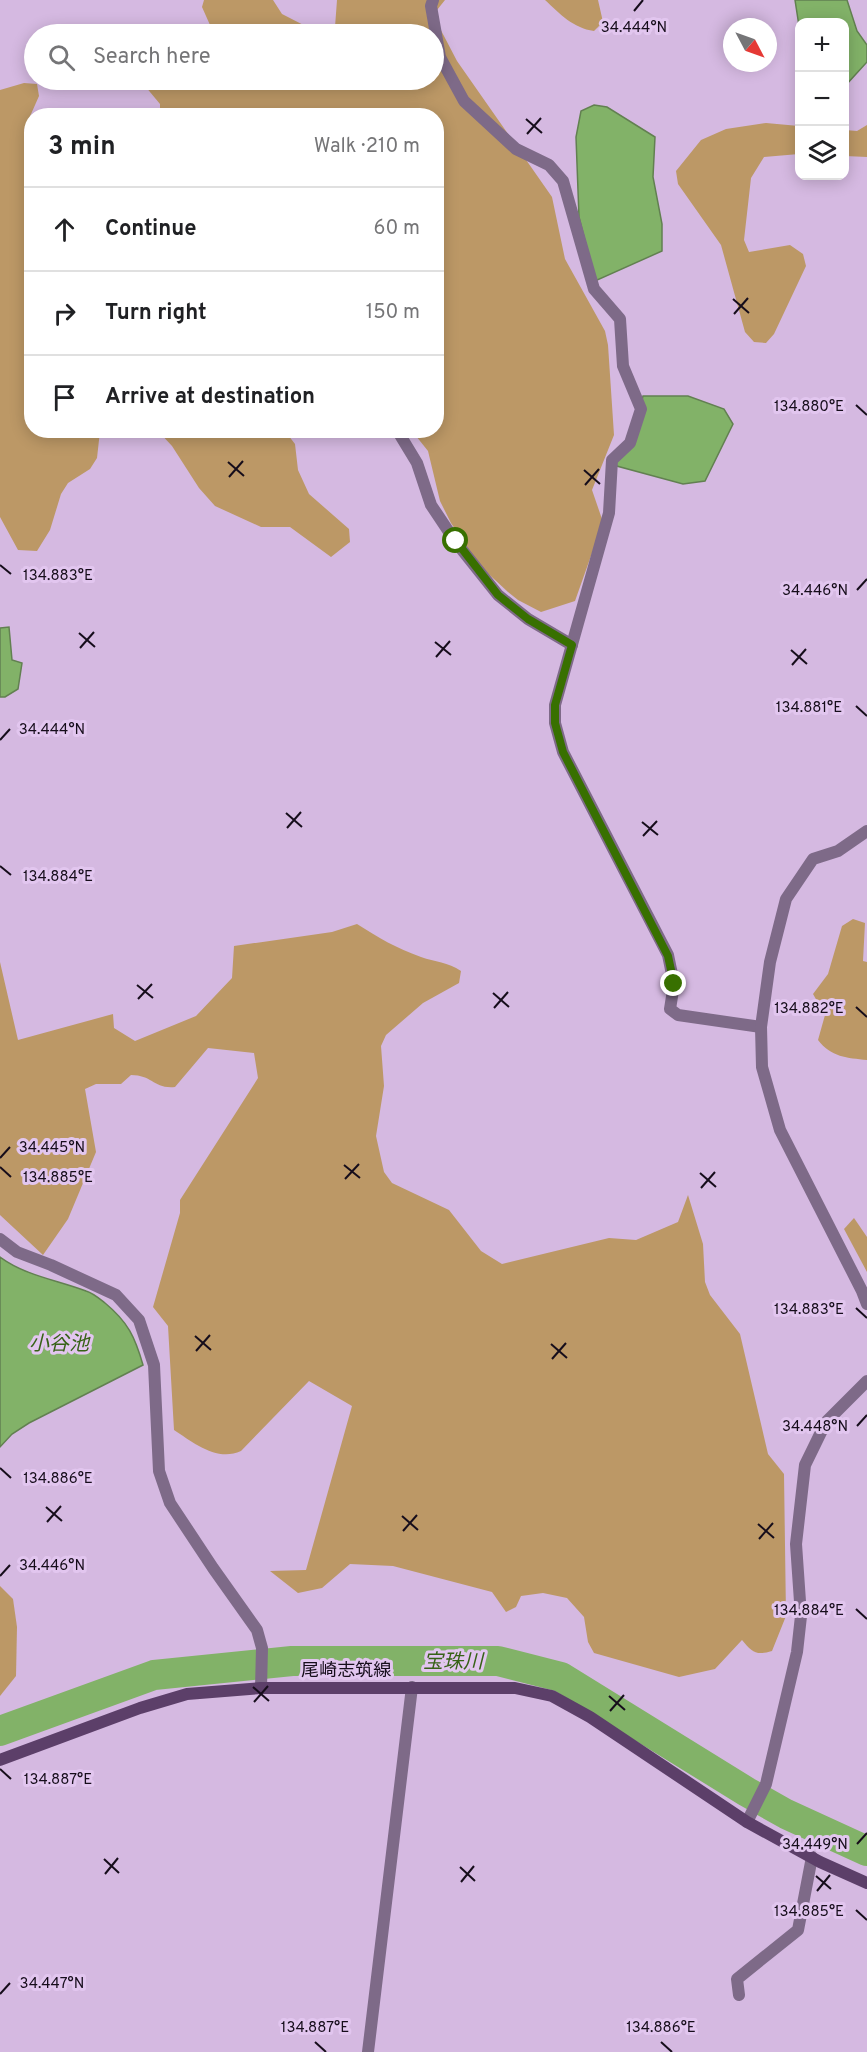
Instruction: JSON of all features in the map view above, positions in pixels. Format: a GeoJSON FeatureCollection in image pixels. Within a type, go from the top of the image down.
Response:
{"type":"FeatureCollection","features":[{"type":"Feature","properties":{"kind":"main road","name":"尾崎志筑線"},"geometry":{"type":"LineString","coordinates":[[0,1760],[140,1708],[187,1694],[261,1683],[515,1688],[552,1696],[590,1717],[812,1857],[867,1883]]}},
{"type":"Feature","properties":{"kind":"street"},"geometry":{"type":"LineString","coordinates":[[433,0],[431,6],[434,24]]}},
{"type":"Feature","properties":{"kind":"street"},"geometry":{"type":"LineString","coordinates":[[444,64],[464,101],[516,149],[549,165],[563,181],[594,289],[620,319],[623,366],[641,409],[630,443],[612,460],[609,513],[555,705],[555,723],[563,752],[668,956],[674,984],[670,1009],[678,1015],[761,1027]]}},
{"type":"Feature","properties":{"kind":"street"},"geometry":{"type":"LineString","coordinates":[[402,438],[417,463],[431,505],[498,595],[528,619],[572,645]]}},
{"type":"Feature","properties":{"kind":"street"},"geometry":{"type":"LineString","coordinates":[[867,831],[838,851],[813,859],[786,899],[770,962],[761,1027],[762,1066],[780,1130],[867,1304]]}},
{"type":"Feature","properties":{"kind":"street"},"geometry":{"type":"LineString","coordinates":[[0,1239],[17,1252],[51,1265],[116,1296],[139,1320],[154,1365],[159,1472],[170,1503],[257,1630],[262,1648],[261,1683]]}},
{"type":"Feature","properties":{"kind":"street"},"geometry":{"type":"LineString","coordinates":[[750,1817],[766,1784],[797,1652],[801,1616],[796,1544],[805,1466],[826,1422],[867,1381]]}},
{"type":"Feature","properties":{"kind":"street"},"geometry":{"type":"LineString","coordinates":[[368,2052],[412,1687]]}},
{"type":"Feature","properties":{"kind":"street"},"geometry":{"type":"LineString","coordinates":[[739,1995],[736,1979],[798,1930],[812,1857]]}},
{"type":"Feature","properties":{"kind":"shaded area"},"geometry":{"type":"Polygon","coordinates":[[[204,0],[273,0],[282,14],[302,24],[210,24],[202,7],[204,0]]]}},
{"type":"Feature","properties":{"kind":"shaded area"},"geometry":{"type":"Polygon","coordinates":[[[337,0],[445,0],[433,15],[438,24],[335,24],[337,0]]]}},
{"type":"Feature","properties":{"kind":"shaded area"},"geometry":{"type":"Polygon","coordinates":[[[545,0],[598,0],[603,22],[594,31],[580,27],[567,20],[545,0]]]}},
{"type":"Feature","properties":{"kind":"shaded area"},"geometry":{"type":"Polygon","coordinates":[[[444,36],[457,61],[552,197],[565,259],[605,331],[614,435],[592,490],[603,522],[575,601],[541,612],[518,600],[481,567],[451,523],[440,501],[428,451],[418,438],[444,438],[444,108],[160,108],[160,104],[148,90],[444,90],[444,36]]]}},
{"type":"Feature","properties":{"kind":"shaded area"},"geometry":{"type":"Polygon","coordinates":[[[24,83],[24,90],[38,90],[39,96],[34,108],[24,108],[24,438],[99,438],[97,458],[90,469],[68,483],[61,494],[50,530],[37,551],[18,550],[0,517],[0,90],[24,83]]]}},
{"type":"Feature","properties":{"kind":"shaded area"},"geometry":{"type":"Polygon","coordinates":[[[766,123],[795,126],[795,154],[764,157],[751,178],[744,240],[749,252],[790,245],[803,254],[806,266],[774,334],[766,343],[754,342],[745,332],[721,245],[678,184],[676,171],[701,140],[726,129],[766,123]]]}},
{"type":"Feature","properties":{"kind":"shaded area"},"geometry":{"type":"Polygon","coordinates":[[[867,125],[867,157],[849,156],[849,130],[857,131],[867,125]]]}},
{"type":"Feature","properties":{"kind":"shaded area"},"geometry":{"type":"Polygon","coordinates":[[[165,438],[290,438],[295,444],[298,470],[309,494],[349,529],[350,542],[331,557],[290,527],[261,527],[215,506],[199,488],[165,438]]]}},
{"type":"Feature","properties":{"kind":"shaded area"},"geometry":{"type":"Polygon","coordinates":[[[853,919],[865,923],[863,961],[867,962],[867,1060],[834,1053],[818,1040],[825,1015],[813,994],[828,974],[842,926],[853,919]]]}},
{"type":"Feature","properties":{"kind":"shaded area"},"geometry":{"type":"Polygon","coordinates":[[[357,924],[404,950],[461,971],[459,983],[423,1003],[386,1035],[381,1046],[384,1086],[376,1136],[384,1172],[392,1183],[449,1210],[481,1251],[502,1264],[609,1238],[636,1240],[678,1222],[688,1195],[703,1244],[705,1282],[710,1295],[740,1334],[768,1454],[784,1474],[786,1616],[772,1651],[755,1652],[742,1640],[715,1669],[679,1677],[594,1653],[588,1642],[584,1617],[567,1598],[543,1593],[521,1596],[516,1607],[506,1612],[492,1592],[393,1566],[350,1564],[322,1588],[298,1593],[270,1571],[306,1570],[352,1406],[309,1381],[241,1451],[223,1454],[206,1450],[174,1430],[168,1326],[153,1307],[180,1213],[180,1200],[258,1078],[254,1053],[208,1048],[175,1087],[162,1086],[144,1077],[131,1075],[121,1084],[96,1084],[85,1089],[96,1152],[68,1219],[43,1255],[0,1215],[0,962],[18,1040],[113,1014],[114,1028],[135,1041],[196,1016],[232,978],[234,946],[332,932],[357,924]]]}},
{"type":"Feature","properties":{"kind":"shaded area"},"geometry":{"type":"Polygon","coordinates":[[[854,1218],[867,1237],[867,1272],[844,1229],[854,1218]]]}},
{"type":"Feature","properties":{"kind":"shaded area"},"geometry":{"type":"Polygon","coordinates":[[[0,1586],[13,1599],[17,1627],[16,1676],[0,1696],[0,1586]]]}},
{"type":"Feature","properties":{"kind":"water"},"geometry":{"type":"Polygon","coordinates":[[[795,0],[847,0],[857,31],[867,45],[867,62],[849,82],[849,18],[798,18],[795,0]]]}},
{"type":"Feature","properties":{"kind":"water"},"geometry":{"type":"Polygon","coordinates":[[[594,105],[607,107],[655,137],[653,177],[662,224],[662,251],[595,281],[579,217],[576,137],[581,111],[594,105]]]}},
{"type":"Feature","properties":{"kind":"water"},"geometry":{"type":"Polygon","coordinates":[[[643,396],[688,396],[724,409],[733,424],[705,481],[683,484],[613,465],[630,445],[643,396]]]}},
{"type":"Feature","properties":{"kind":"water"},"geometry":{"type":"Polygon","coordinates":[[[9,627],[12,660],[22,663],[18,689],[5,697],[0,697],[0,628],[9,627]]]}},
{"type":"Feature","properties":{"kind":"water","name":"小谷池"},"geometry":{"type":"Polygon","coordinates":[[[0,1257],[20,1269],[89,1292],[99,1298],[125,1324],[134,1338],[143,1365],[29,1423],[12,1434],[0,1447],[0,1257]]]}},
{"type":"Feature","properties":{"kind":"waterway","name":"宝珠川"},"geometry":{"type":"LineString","coordinates":[[0,1731],[154,1675],[292,1661],[498,1661],[561,1677],[747,1792],[786,1814],[867,1851]]}},
{"type":"Feature","properties":{"kind":"route"},"geometry":{"type":"LineString","coordinates":[[456,541],[498,595],[528,619],[572,645],[555,705],[555,723],[563,752],[668,956],[674,984]]}}]}
